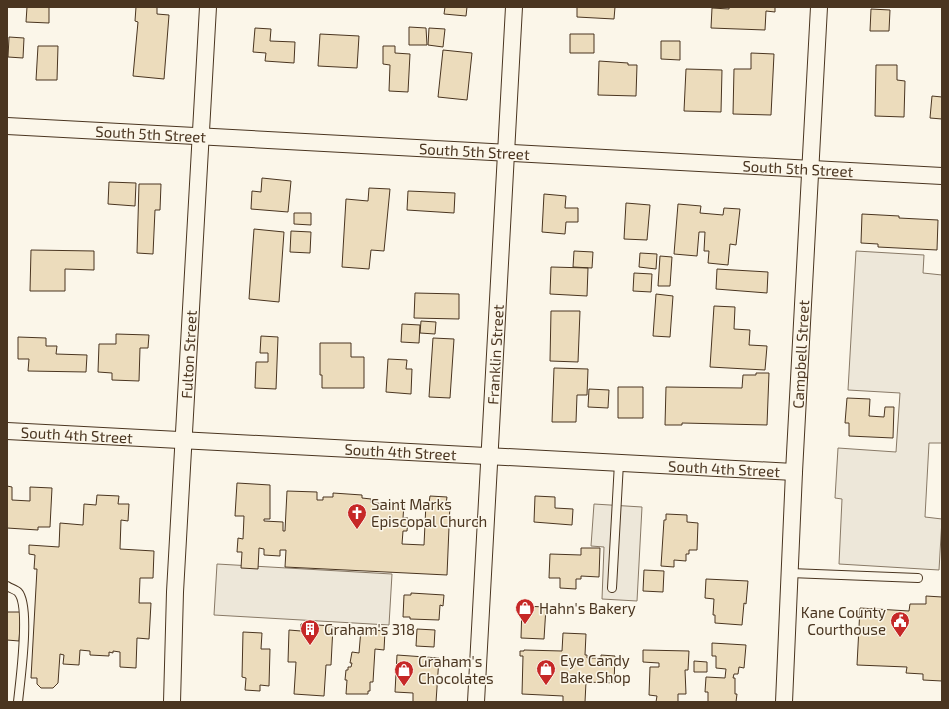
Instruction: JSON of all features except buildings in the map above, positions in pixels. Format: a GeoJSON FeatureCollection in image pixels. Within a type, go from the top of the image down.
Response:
{"type":"FeatureCollection","features":[{"type":"Feature","properties":{"kind":"street","name":"Fulton Street"},"geometry":{"type":"LineString","coordinates":[[172,702],[175,592],[202,136],[208,7]]}},
{"type":"Feature","properties":{"kind":"street","name":"Franklin Street"},"geometry":{"type":"LineString","coordinates":[[476,702],[514,7]]}},
{"type":"Feature","properties":{"kind":"street","name":"Campbell Street"},"geometry":{"type":"LineString","coordinates":[[784,702],[794,472],[819,7]]}},
{"type":"Feature","properties":{"kind":"street","name":"South 5th Street"},"geometry":{"type":"LineString","coordinates":[[7,126],[942,176]]}},
{"type":"Feature","properties":{"kind":"street","name":"South 4th Street"},"geometry":{"type":"LineString","coordinates":[[7,432],[794,472]]}},
{"type":"Feature","properties":{"kind":"lane"},"geometry":{"type":"LineString","coordinates":[[612,588],[619,463]]}},
{"type":"Feature","properties":{"kind":"lane"},"geometry":{"type":"LineString","coordinates":[[790,573],[918,578]]}},
{"type":"Feature","properties":{"kind":"lane"},"geometry":{"type":"LineString","coordinates":[[7,586],[18,592],[23,605],[24,625],[18,702]]}},
{"type":"Feature","properties":{"kind":"shaded area"},"geometry":{"type":"Polygon","coordinates":[[[856,251],[924,255],[923,273],[942,275],[942,443],[929,443],[925,517],[942,519],[939,570],[839,564],[842,499],[835,498],[838,448],[896,452],[900,393],[848,390],[856,251]]]}},
{"type":"Feature","properties":{"kind":"shaded area"},"geometry":{"type":"Polygon","coordinates":[[[594,504],[642,507],[637,601],[602,599],[604,547],[591,546],[594,504]]]}},
{"type":"Feature","properties":{"kind":"shaded area"},"geometry":{"type":"Polygon","coordinates":[[[217,564],[392,574],[389,625],[214,615],[217,564]]]}},
{"type":"Feature","properties":{"kind":"place","name":"Saint Marks Episcopal Church"},"geometry":{"type":"Point","coordinates":[357,530]}},
{"type":"Feature","properties":{"kind":"place","name":"Hahn's Bakery"},"geometry":{"type":"Point","coordinates":[525,625]}},
{"type":"Feature","properties":{"kind":"place","name":"Kane County Courthouse"},"geometry":{"type":"Point","coordinates":[900,638]}},
{"type":"Feature","properties":{"kind":"place","name":"Graham's 318"},"geometry":{"type":"Point","coordinates":[310,646]}},
{"type":"Feature","properties":{"kind":"place","name":"Eye Candy Bake Shop"},"geometry":{"type":"Point","coordinates":[546,686]}},
{"type":"Feature","properties":{"kind":"place","name":"Graham's Chocolates"},"geometry":{"type":"Point","coordinates":[404,687]}}]}
